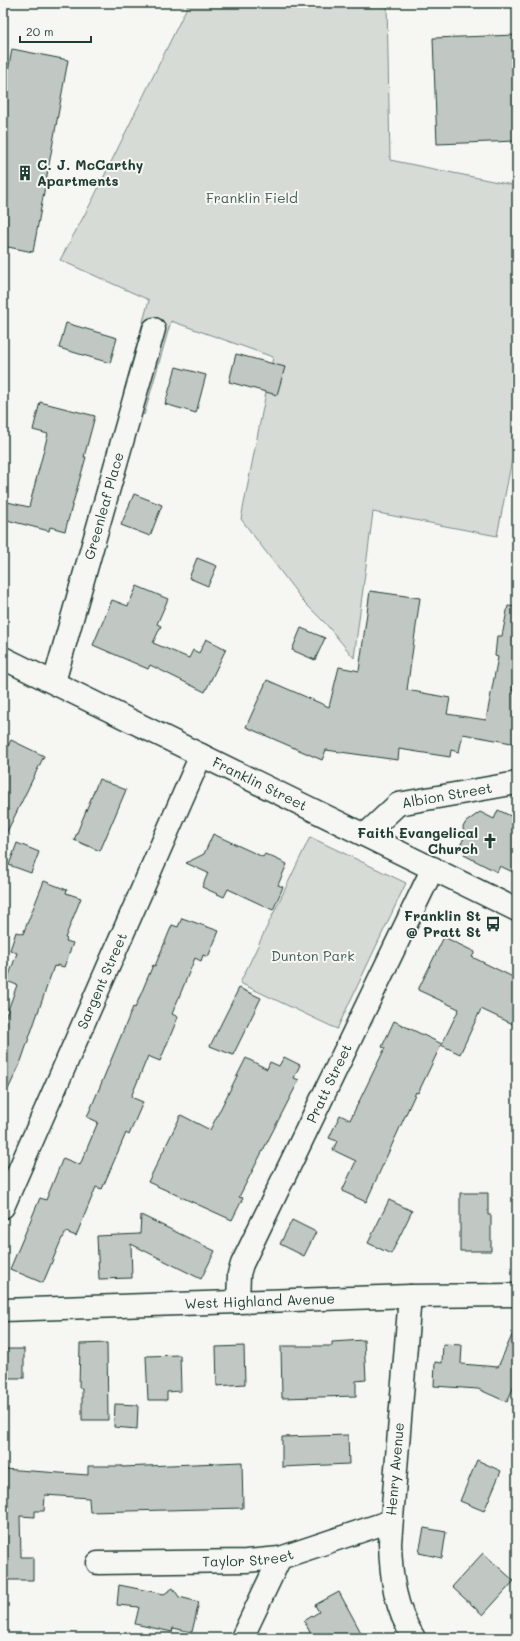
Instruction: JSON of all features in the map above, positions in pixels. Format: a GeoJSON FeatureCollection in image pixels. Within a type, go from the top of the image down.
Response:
{"type":"FeatureCollection","features":[{"type":"Feature","properties":{"kind":"street","name":"Greenleaf Place"},"geometry":{"type":"LineString","coordinates":[[54,682],[154,329]]}},
{"type":"Feature","properties":{"kind":"street","name":"Franklin Street"},"geometry":{"type":"LineString","coordinates":[[3,658],[517,910]]}},
{"type":"Feature","properties":{"kind":"street","name":"Sargent Street"},"geometry":{"type":"LineString","coordinates":[[3,1207],[201,755]]}},
{"type":"Feature","properties":{"kind":"street","name":"Albion Street"},"geometry":{"type":"LineString","coordinates":[[365,835],[398,804],[517,783]]}},
{"type":"Feature","properties":{"kind":"street","name":"Pratt Street"},"geometry":{"type":"LineString","coordinates":[[238,1302],[239,1274],[242,1264],[432,868]]}},
{"type":"Feature","properties":{"kind":"street","name":"West Highland Avenue"},"geometry":{"type":"LineString","coordinates":[[3,1310],[410,1296],[517,1295]]}},
{"type":"Feature","properties":{"kind":"street","name":"Henry Avenue"},"geometry":{"type":"LineString","coordinates":[[410,1296],[390,1542],[392,1582],[401,1613],[414,1638]]}},
{"type":"Feature","properties":{"kind":"street","name":"Taylor Street"},"geometry":{"type":"LineString","coordinates":[[98,1563],[246,1561],[280,1558],[391,1521]]}},
{"type":"Feature","properties":{"kind":"street"},"geometry":{"type":"LineString","coordinates":[[242,1638],[280,1558]]}},
{"type":"Feature","properties":{"kind":"green space","name":"Franklin Field"},"geometry":{"type":"Polygon","coordinates":[[[189,3],[387,3],[390,160],[517,186],[517,434],[497,536],[373,512],[354,658],[326,624],[303,601],[241,519],[273,357],[171,321],[144,415],[124,390],[149,300],[60,260],[92,201],[189,3]]]}},
{"type":"Feature","properties":{"kind":"green space","name":"Dunton Park"},"geometry":{"type":"Polygon","coordinates":[[[310,837],[406,883],[337,1029],[240,983],[310,837]]]}},
{"type":"Feature","properties":{"kind":"building"},"geometry":{"type":"Polygon","coordinates":[[[517,35],[517,141],[437,144],[433,38],[517,35]]]}},
{"type":"Feature","properties":{"kind":"building","name":"C. J. McCarthy Apartments"},"geometry":{"type":"Polygon","coordinates":[[[12,49],[68,60],[33,252],[3,246],[3,100],[12,49]]]}},
{"type":"Feature","properties":{"kind":"building"},"geometry":{"type":"Polygon","coordinates":[[[66,323],[117,338],[110,363],[59,348],[66,323]]]}},
{"type":"Feature","properties":{"kind":"building"},"geometry":{"type":"Polygon","coordinates":[[[236,354],[285,367],[277,395],[229,382],[236,354]]]}},
{"type":"Feature","properties":{"kind":"building"},"geometry":{"type":"Polygon","coordinates":[[[176,367],[206,375],[196,413],[165,404],[176,367]]]}},
{"type":"Feature","properties":{"kind":"building"},"geometry":{"type":"Polygon","coordinates":[[[40,402],[95,416],[84,457],[86,457],[65,531],[50,527],[49,531],[3,519],[3,501],[29,507],[48,434],[33,430],[40,402]]]}},
{"type":"Feature","properties":{"kind":"building"},"geometry":{"type":"Polygon","coordinates":[[[134,494],[162,505],[150,536],[121,525],[134,494]]]}},
{"type":"Feature","properties":{"kind":"building"},"geometry":{"type":"Polygon","coordinates":[[[197,558],[217,566],[208,586],[189,578],[197,558]]]}},
{"type":"Feature","properties":{"kind":"building"},"geometry":{"type":"Polygon","coordinates":[[[137,586],[168,599],[157,624],[161,626],[153,643],[189,658],[193,650],[199,653],[206,639],[226,649],[205,692],[150,665],[148,669],[93,645],[112,600],[128,606],[137,586]]]}},
{"type":"Feature","properties":{"kind":"building"},"geometry":{"type":"Polygon","coordinates":[[[370,591],[420,598],[407,690],[450,698],[447,714],[486,720],[498,657],[495,656],[497,636],[502,636],[508,606],[517,607],[517,659],[512,693],[517,694],[517,744],[463,734],[459,752],[451,750],[450,757],[399,749],[398,760],[326,750],[322,760],[246,727],[267,680],[329,707],[339,667],[359,671],[370,591]]]}},
{"type":"Feature","properties":{"kind":"building"},"geometry":{"type":"Polygon","coordinates":[[[301,628],[325,638],[315,660],[292,650],[301,628]]]}},
{"type":"Feature","properties":{"kind":"building"},"geometry":{"type":"Polygon","coordinates":[[[11,740],[44,756],[3,840],[3,756],[11,740]]]}},
{"type":"Feature","properties":{"kind":"building"},"geometry":{"type":"Polygon","coordinates":[[[99,779],[126,790],[100,851],[74,840],[99,779]]]}},
{"type":"Feature","properties":{"kind":"building","name":"Faith Evangelical Church"},"geometry":{"type":"Polygon","coordinates":[[[498,810],[517,819],[517,874],[500,866],[497,872],[464,855],[467,850],[460,846],[464,838],[463,827],[466,822],[480,812],[494,819],[498,810]]]}},
{"type":"Feature","properties":{"kind":"building"},"geometry":{"type":"Polygon","coordinates":[[[213,834],[263,857],[265,854],[287,864],[278,885],[283,887],[273,910],[228,889],[224,897],[202,887],[208,873],[186,863],[204,854],[213,834]]]}},
{"type":"Feature","properties":{"kind":"building"},"geometry":{"type":"Polygon","coordinates":[[[17,843],[39,852],[31,873],[9,865],[17,843]]]}},
{"type":"Feature","properties":{"kind":"building"},"geometry":{"type":"Polygon","coordinates":[[[44,881],[67,890],[66,893],[81,898],[65,938],[67,939],[66,941],[73,943],[64,967],[57,965],[57,967],[54,966],[20,1064],[3,1100],[3,1024],[17,985],[7,981],[17,953],[10,950],[16,932],[23,934],[44,881]]]}},
{"type":"Feature","properties":{"kind":"building"},"geometry":{"type":"Polygon","coordinates":[[[182,918],[219,931],[208,957],[203,955],[201,961],[195,958],[172,1014],[178,1017],[160,1061],[148,1056],[131,1097],[143,1102],[129,1135],[126,1133],[102,1189],[96,1187],[76,1236],[66,1232],[62,1238],[43,1283],[10,1269],[40,1198],[46,1200],[63,1158],[80,1165],[98,1122],[87,1117],[133,1007],[135,1008],[153,965],[155,966],[172,925],[178,927],[182,918]]]}},
{"type":"Feature","properties":{"kind":"building"},"geometry":{"type":"Polygon","coordinates":[[[444,937],[475,952],[472,957],[517,979],[517,1026],[481,1009],[460,1054],[441,1045],[418,1093],[416,1092],[366,1202],[342,1191],[356,1161],[333,1150],[337,1141],[329,1138],[340,1115],[350,1120],[385,1048],[382,1047],[394,1021],[442,1044],[459,1009],[418,990],[444,937]]]}},
{"type":"Feature","properties":{"kind":"building"},"geometry":{"type":"Polygon","coordinates":[[[239,988],[261,998],[233,1055],[210,1046],[239,988]]]}},
{"type":"Feature","properties":{"kind":"building"},"geometry":{"type":"Polygon","coordinates":[[[284,1057],[300,1065],[294,1078],[299,1080],[239,1197],[243,1198],[232,1220],[148,1182],[181,1115],[210,1130],[246,1058],[267,1069],[270,1062],[279,1066],[284,1057]]]}},
{"type":"Feature","properties":{"kind":"building"},"geometry":{"type":"Polygon","coordinates":[[[460,1193],[488,1193],[488,1215],[491,1215],[491,1251],[460,1251],[460,1193]]]}},
{"type":"Feature","properties":{"kind":"building"},"geometry":{"type":"Polygon","coordinates":[[[389,1200],[412,1211],[391,1254],[368,1243],[389,1200]]]}},
{"type":"Feature","properties":{"kind":"building"},"geometry":{"type":"Polygon","coordinates":[[[141,1215],[215,1251],[201,1279],[131,1244],[132,1278],[99,1279],[97,1236],[140,1234],[141,1215]]]}},
{"type":"Feature","properties":{"kind":"building"},"geometry":{"type":"Polygon","coordinates":[[[292,1220],[316,1232],[304,1256],[280,1244],[292,1220]]]}},
{"type":"Feature","properties":{"kind":"building"},"geometry":{"type":"Polygon","coordinates":[[[517,1324],[517,1379],[507,1402],[478,1389],[434,1386],[435,1362],[442,1363],[443,1344],[462,1345],[461,1364],[498,1367],[517,1324]]]}},
{"type":"Feature","properties":{"kind":"building"},"geometry":{"type":"Polygon","coordinates":[[[364,1340],[366,1380],[356,1381],[356,1396],[282,1398],[281,1346],[332,1346],[332,1342],[364,1340]]]}},
{"type":"Feature","properties":{"kind":"building"},"geometry":{"type":"Polygon","coordinates":[[[107,1343],[108,1420],[82,1420],[82,1388],[79,1388],[80,1344],[107,1343]]]}},
{"type":"Feature","properties":{"kind":"building"},"geometry":{"type":"Polygon","coordinates":[[[244,1346],[245,1384],[217,1386],[216,1347],[244,1346]]]}},
{"type":"Feature","properties":{"kind":"building"},"geometry":{"type":"Polygon","coordinates":[[[3,1349],[24,1349],[24,1378],[3,1378],[3,1349]]]}},
{"type":"Feature","properties":{"kind":"building"},"geometry":{"type":"Polygon","coordinates":[[[180,1355],[181,1391],[167,1392],[167,1400],[148,1400],[146,1356],[180,1355]]]}},
{"type":"Feature","properties":{"kind":"building"},"geometry":{"type":"Polygon","coordinates":[[[115,1404],[138,1405],[137,1429],[114,1427],[115,1404]]]}},
{"type":"Feature","properties":{"kind":"building"},"geometry":{"type":"Polygon","coordinates":[[[348,1435],[349,1464],[282,1467],[282,1437],[348,1435]]]}},
{"type":"Feature","properties":{"kind":"building"},"geometry":{"type":"Polygon","coordinates":[[[477,1460],[501,1471],[484,1511],[460,1501],[477,1460]]]}},
{"type":"Feature","properties":{"kind":"building"},"geometry":{"type":"Polygon","coordinates":[[[242,1462],[243,1508],[90,1512],[89,1498],[45,1495],[44,1511],[35,1511],[35,1517],[20,1516],[21,1557],[33,1557],[33,1580],[4,1580],[3,1469],[88,1475],[88,1466],[122,1467],[242,1462]]]}},
{"type":"Feature","properties":{"kind":"building"},"geometry":{"type":"Polygon","coordinates":[[[424,1528],[446,1532],[442,1558],[419,1553],[424,1528]]]}},
{"type":"Feature","properties":{"kind":"building"},"geometry":{"type":"Polygon","coordinates":[[[483,1553],[514,1581],[483,1615],[452,1587],[483,1553]]]}},
{"type":"Feature","properties":{"kind":"building"},"geometry":{"type":"Polygon","coordinates":[[[119,1585],[164,1594],[173,1588],[179,1597],[199,1602],[192,1632],[173,1628],[172,1632],[135,1624],[139,1607],[117,1605],[119,1585]]]}},
{"type":"Feature","properties":{"kind":"building"},"geometry":{"type":"Polygon","coordinates":[[[339,1592],[364,1638],[313,1638],[304,1621],[319,1612],[315,1605],[339,1592]]]}},
{"type":"Feature","properties":{"kind":"place","name":"C. J. McCarthy Apartments"},"geometry":{"type":"Point","coordinates":[25,173]}},
{"type":"Feature","properties":{"kind":"place","name":"Faith Evangelical Church"},"geometry":{"type":"Point","coordinates":[490,841]}},
{"type":"Feature","properties":{"kind":"place","name":"Franklin St @ Pratt St"},"geometry":{"type":"Point","coordinates":[493,924]}}]}
